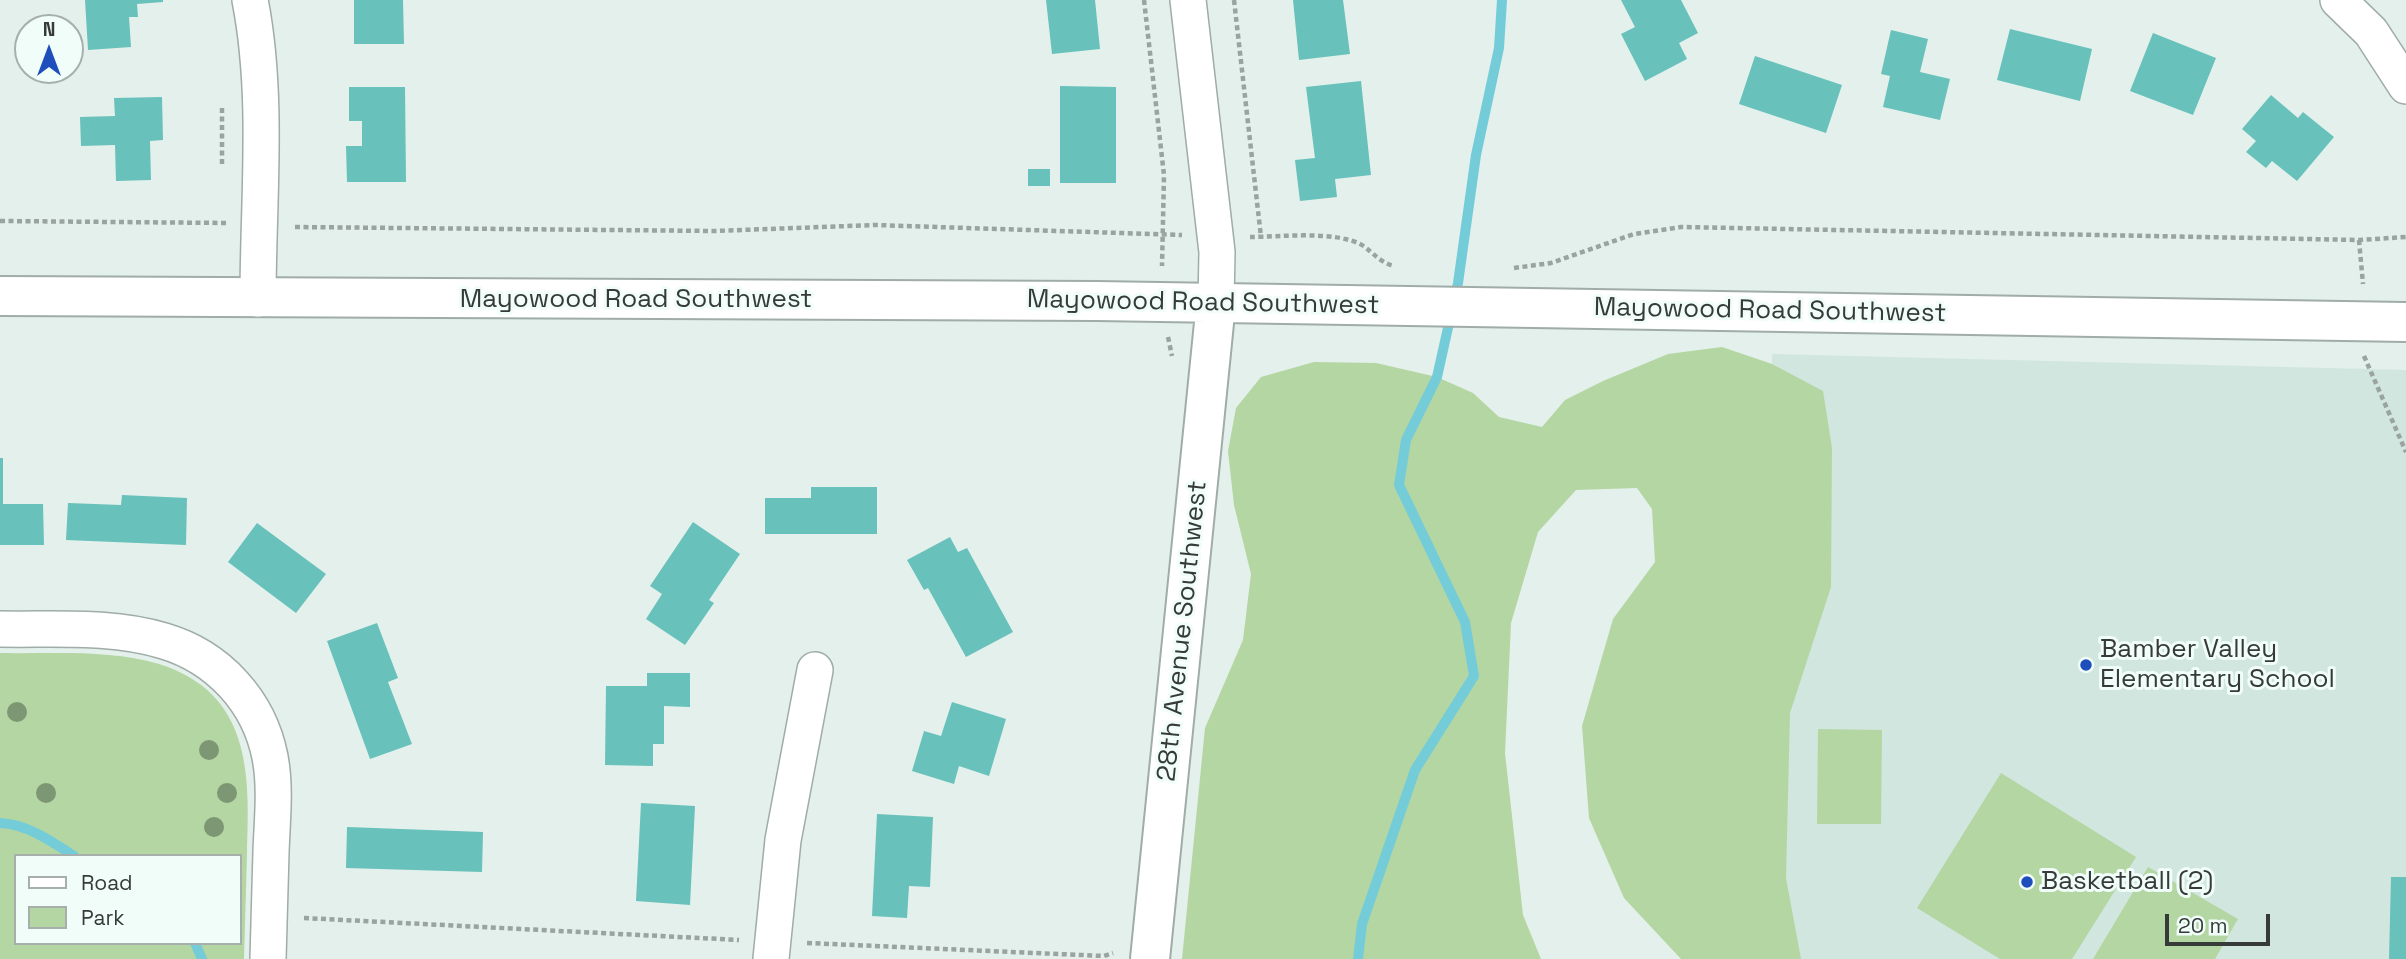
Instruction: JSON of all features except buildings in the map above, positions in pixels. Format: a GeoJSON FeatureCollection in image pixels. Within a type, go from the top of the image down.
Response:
{"type":"FeatureCollection","features":[{"type":"Feature","properties":{"kind":"street"},"geometry":{"type":"LineString","coordinates":[[250,0],[258,60],[260,109],[258,299]]}},
{"type":"Feature","properties":{"kind":"street"},"geometry":{"type":"LineString","coordinates":[[1188,0],[1217,252],[1216,303]]}},
{"type":"Feature","properties":{"kind":"street"},"geometry":{"type":"LineString","coordinates":[[2338,0],[2371,32],[2406,86]]}},
{"type":"Feature","properties":{"kind":"street","name":"Mayowood Road Southwest"},"geometry":{"type":"LineString","coordinates":[[0,296],[1527,306],[2406,322]]}},
{"type":"Feature","properties":{"kind":"street","name":"28th Avenue Southwest"},"geometry":{"type":"LineString","coordinates":[[1150,959],[1216,303]]}},
{"type":"Feature","properties":{"kind":"street"},"geometry":{"type":"LineString","coordinates":[[0,629],[104,631],[164,640],[213,664],[236,686],[263,733],[274,787],[270,959]]}},
{"type":"Feature","properties":{"kind":"street"},"geometry":{"type":"LineString","coordinates":[[771,950],[783,840],[815,670]]}},
{"type":"Feature","properties":{"kind":"path"},"geometry":{"type":"LineString","coordinates":[[296,227],[715,231],[875,225],[1162,233],[1164,175],[1144,0]]}},
{"type":"Feature","properties":{"kind":"path"},"geometry":{"type":"LineString","coordinates":[[1234,0],[1261,237],[1327,237],[1361,245],[1381,263],[1399,267]]}},
{"type":"Feature","properties":{"kind":"path"},"geometry":{"type":"LineString","coordinates":[[222,99],[222,168]]}},
{"type":"Feature","properties":{"kind":"path"},"geometry":{"type":"LineString","coordinates":[[0,221],[222,223],[222,209]]}},
{"type":"Feature","properties":{"kind":"path"},"geometry":{"type":"LineString","coordinates":[[1518,267],[1551,263],[1634,234],[1681,227],[2359,240],[2406,237]]}},
{"type":"Feature","properties":{"kind":"path"},"geometry":{"type":"LineString","coordinates":[[2364,360],[2380,388],[2406,452]]}},
{"type":"Feature","properties":{"kind":"path"},"geometry":{"type":"LineString","coordinates":[[303,918],[771,950],[1104,956],[1104,959]]}},
{"type":"Feature","properties":{"kind":"shaded area","name":"Bamber Valley Elementary School"},"geometry":{"type":"Polygon","coordinates":[[[1772,354],[2406,370],[2406,959],[1762,959],[1772,354]]]}},
{"type":"Feature","properties":{"kind":"green space"},"geometry":{"type":"Polygon","coordinates":[[[1722,347],[1772,364],[1823,391],[1832,448],[1831,587],[1790,713],[1786,878],[1801,959],[1681,959],[1624,898],[1589,818],[1582,726],[1613,619],[1655,562],[1652,509],[1637,488],[1576,490],[1538,532],[1511,623],[1505,753],[1523,915],[1541,959],[1182,959],[1205,728],[1243,640],[1251,574],[1234,505],[1228,451],[1236,408],[1261,377],[1314,362],[1376,363],[1437,377],[1473,393],[1499,417],[1542,427],[1565,400],[1603,381],[1668,354],[1722,347]]]}},
{"type":"Feature","properties":{"kind":"green space"},"geometry":{"type":"Polygon","coordinates":[[[0,653],[80,653],[120,656],[159,664],[189,677],[212,695],[228,715],[239,739],[247,794],[244,959],[0,959],[0,653]]]}},
{"type":"Feature","properties":{"kind":"green space"},"geometry":{"type":"Polygon","coordinates":[[[1818,729],[1882,730],[1881,824],[1817,824],[1818,729]]]}},
{"type":"Feature","properties":{"kind":"green space","name":"Basketball (2)"},"geometry":{"type":"Polygon","coordinates":[[[2001,773],[2136,857],[2072,959],[2000,959],[1917,908],[2001,773]]]}},
{"type":"Feature","properties":{"kind":"green space"},"geometry":{"type":"Polygon","coordinates":[[[2148,867],[2238,919],[2215,959],[2093,959],[2148,867]]]}},
{"type":"Feature","properties":{"kind":"waterway"},"geometry":{"type":"LineString","coordinates":[[1358,959],[1362,924],[1415,770],[1474,676],[1465,622],[1399,485],[1406,440],[1437,377],[1458,283],[1476,155],[1499,48],[1502,0]]}},
{"type":"Feature","properties":{"kind":"waterway"},"geometry":{"type":"LineString","coordinates":[[0,823],[20,826],[71,854]]}},
{"type":"Feature","properties":{"kind":"waterway"},"geometry":{"type":"LineString","coordinates":[[196,945],[202,959]]}},
{"type":"Feature","properties":{"kind":"place","name":"Bamber Valley Elementary School"},"geometry":{"type":"Point","coordinates":[2086,665]}},
{"type":"Feature","properties":{"kind":"place","name":"Basketball (2)"},"geometry":{"type":"Point","coordinates":[2027,882]}}]}
